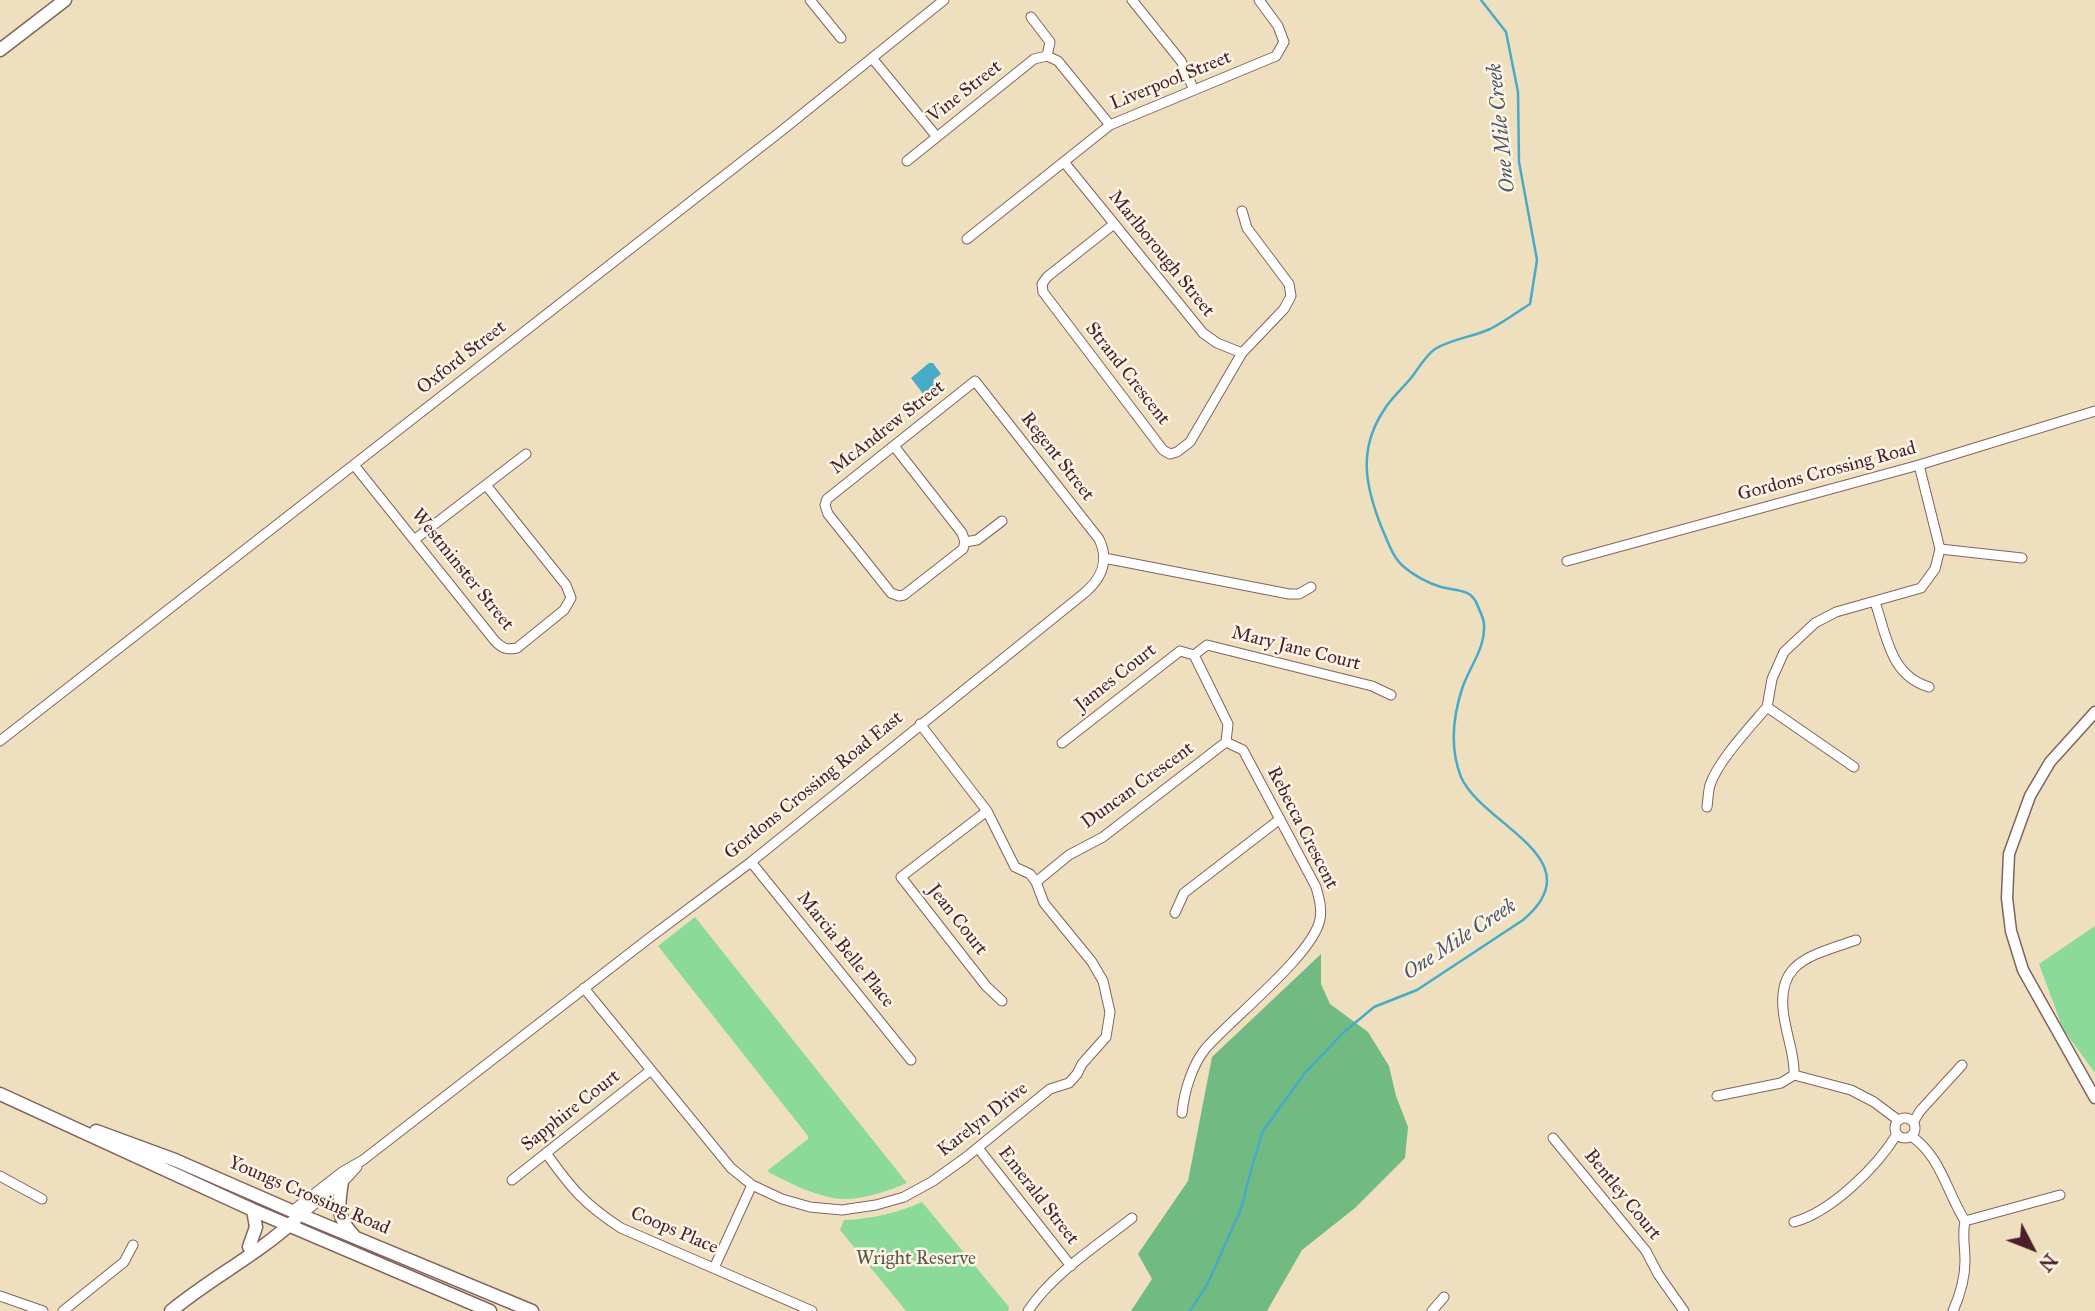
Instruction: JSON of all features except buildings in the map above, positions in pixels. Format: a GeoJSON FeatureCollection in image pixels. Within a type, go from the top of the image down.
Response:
{"type":"FeatureCollection","features":[{"type":"Feature","properties":{"kind":"main road"},"geometry":{"type":"LineString","coordinates":[[0,50],[65,0]]}},
{"type":"Feature","properties":{"kind":"main road","name":"Youngs Crossing Road"},"geometry":{"type":"LineString","coordinates":[[0,1094],[253,1210],[490,1311]]}},
{"type":"Feature","properties":{"kind":"main road","name":"Youngs Crossing Road"},"geometry":{"type":"LineString","coordinates":[[69,1124],[175,1160],[532,1311]]}},
{"type":"Feature","properties":{"kind":"main road"},"geometry":{"type":"LineString","coordinates":[[342,1182],[338,1202],[339,1214],[355,1237]]}},
{"type":"Feature","properties":{"kind":"main road"},"geometry":{"type":"LineString","coordinates":[[249,1247],[256,1227],[253,1210]]}},
{"type":"Feature","properties":{"kind":"main road"},"geometry":{"type":"LineString","coordinates":[[209,1282],[247,1258],[296,1213]]}},
{"type":"Feature","properties":{"kind":"main road"},"geometry":{"type":"LineString","coordinates":[[171,1311],[249,1247],[285,1223]]}},
{"type":"Feature","properties":{"kind":"street"},"geometry":{"type":"LineString","coordinates":[[810,0],[841,38]]}},
{"type":"Feature","properties":{"kind":"street","name":"Oxford Street"},"geometry":{"type":"LineString","coordinates":[[0,741],[780,132],[944,0]]}},
{"type":"Feature","properties":{"kind":"street"},"geometry":{"type":"LineString","coordinates":[[1132,0],[1181,61],[1194,90]]}},
{"type":"Feature","properties":{"kind":"street","name":"Liverpool Street"},"geometry":{"type":"LineString","coordinates":[[967,239],[1110,125],[1268,61],[1282,49],[1283,34],[1259,0]]}},
{"type":"Feature","properties":{"kind":"street"},"geometry":{"type":"LineString","coordinates":[[1031,17],[1050,41],[1047,56],[1058,61],[1110,125]]}},
{"type":"Feature","properties":{"kind":"street","name":"Vine Street"},"geometry":{"type":"LineString","coordinates":[[907,161],[1034,60],[1047,56]]}},
{"type":"Feature","properties":{"kind":"street"},"geometry":{"type":"LineString","coordinates":[[872,58],[937,136]]}},
{"type":"Feature","properties":{"kind":"street","name":"Marlborough Street"},"geometry":{"type":"LineString","coordinates":[[1064,162],[1203,333],[1217,343],[1242,353]]}},
{"type":"Feature","properties":{"kind":"street"},"geometry":{"type":"LineString","coordinates":[[1242,211],[1247,228],[1289,284],[1291,296],[1284,309],[1242,353]]}},
{"type":"Feature","properties":{"kind":"street","name":"Strand Crescent"},"geometry":{"type":"LineString","coordinates":[[1114,224],[1047,277],[1042,284],[1043,292],[1163,450],[1170,454],[1177,452],[1190,442],[1242,353]]}},
{"type":"Feature","properties":{"kind":"street","name":"McAndrew Street"},"geometry":{"type":"LineString","coordinates":[[965,542],[962,549],[904,595],[895,596],[888,591],[828,514],[825,505],[829,497],[975,381]]}},
{"type":"Feature","properties":{"kind":"street","name":"Regent Street"},"geometry":{"type":"LineString","coordinates":[[975,381],[1095,533],[1104,558]]}},
{"type":"Feature","properties":{"kind":"street","name":"Gordons Crossing Road"},"geometry":{"type":"LineString","coordinates":[[1567,561],[1919,465],[2095,411]]}},
{"type":"Feature","properties":{"kind":"street"},"geometry":{"type":"LineString","coordinates":[[894,446],[962,533],[965,542],[977,540],[1002,521]]}},
{"type":"Feature","properties":{"kind":"street"},"geometry":{"type":"LineString","coordinates":[[414,540],[526,454]]}},
{"type":"Feature","properties":{"kind":"street","name":"Westminster Street"},"geometry":{"type":"LineString","coordinates":[[354,465],[495,641],[504,649],[517,648],[564,610],[571,597],[566,585],[486,485]]}},
{"type":"Feature","properties":{"kind":"street"},"geometry":{"type":"LineString","coordinates":[[1707,807],[1714,778],[1742,736],[1767,707],[1772,679],[1784,652],[1815,623],[1836,612],[1920,588],[1936,569],[1940,549],[1919,465]]}},
{"type":"Feature","properties":{"kind":"street"},"geometry":{"type":"LineString","coordinates":[[1940,549],[2022,558]]}},
{"type":"Feature","properties":{"kind":"street"},"geometry":{"type":"LineString","coordinates":[[1104,558],[1289,594],[1298,594],[1311,587]]}},
{"type":"Feature","properties":{"kind":"street","name":"Gordons Crossing Road East"},"geometry":{"type":"LineString","coordinates":[[296,1213],[342,1172],[363,1160],[751,862],[1093,586],[1102,572],[1104,558]]}},
{"type":"Feature","properties":{"kind":"street"},"geometry":{"type":"LineString","coordinates":[[1875,602],[1894,659],[1915,682],[1929,687]]}},
{"type":"Feature","properties":{"kind":"street","name":"Mary Jane Court"},"geometry":{"type":"LineString","coordinates":[[1195,655],[1208,645],[1372,686],[1391,695]]}},
{"type":"Feature","properties":{"kind":"street","name":"James Court"},"geometry":{"type":"LineString","coordinates":[[1062,743],[1180,651],[1195,655]]}},
{"type":"Feature","properties":{"kind":"street"},"geometry":{"type":"LineString","coordinates":[[1195,655],[1228,723],[1226,743]]}},
{"type":"Feature","properties":{"kind":"street"},"geometry":{"type":"LineString","coordinates":[[1767,707],[1854,767]]}},
{"type":"Feature","properties":{"kind":"street"},"geometry":{"type":"LineString","coordinates":[[2095,712],[2050,762],[2030,796],[2009,854],[2007,898],[2011,931],[2023,971],[2095,1098]]}},
{"type":"Feature","properties":{"kind":"street","name":"Karelyn Drive"},"geometry":{"type":"LineString","coordinates":[[584,988],[731,1168],[752,1185],[782,1199],[810,1207],[842,1210],[904,1197],[933,1181],[1050,1090],[1069,1083],[1105,1037],[1110,1012],[1103,981],[1092,962],[1044,903],[1030,874],[1015,867],[987,811],[920,724]]}},
{"type":"Feature","properties":{"kind":"street","name":"Rebecca Crescent"},"geometry":{"type":"LineString","coordinates":[[1182,1113],[1184,1092],[1205,1050],[1307,946],[1320,922],[1321,905],[1316,887],[1242,750],[1226,743]]}},
{"type":"Feature","properties":{"kind":"street","name":"Duncan Crescent"},"geometry":{"type":"LineString","coordinates":[[1036,882],[1069,855],[1103,837],[1226,743]]}},
{"type":"Feature","properties":{"kind":"street","name":"Jean Court"},"geometry":{"type":"LineString","coordinates":[[987,811],[901,877],[986,986],[1002,1001]]}},
{"type":"Feature","properties":{"kind":"street"},"geometry":{"type":"LineString","coordinates":[[1175,913],[1184,893],[1280,819]]}},
{"type":"Feature","properties":{"kind":"street","name":"Marcia Belle Place"},"geometry":{"type":"LineString","coordinates":[[751,862],[911,1060]]}},
{"type":"Feature","properties":{"kind":"street"},"geometry":{"type":"LineString","coordinates":[[1794,1075],[1781,1006],[1785,982],[1803,960],[1856,940]]}},
{"type":"Feature","properties":{"kind":"street"},"geometry":{"type":"LineString","coordinates":[[1914,1121],[1962,1065]]}},
{"type":"Feature","properties":{"kind":"street","name":"Sapphire Court"},"geometry":{"type":"LineString","coordinates":[[512,1180],[651,1070]]}},
{"type":"Feature","properties":{"kind":"street"},"geometry":{"type":"LineString","coordinates":[[1717,1096],[1782,1083],[1794,1075],[1851,1090],[1874,1102],[1898,1120]]}},
{"type":"Feature","properties":{"kind":"street"},"geometry":{"type":"LineString","coordinates":[[1794,1222],[1816,1214],[1845,1191],[1890,1144],[1897,1134],[1895,1125],[1898,1120],[1908,1117],[1914,1121],[1916,1128],[1911,1136],[1905,1138],[1897,1134]]}},
{"type":"Feature","properties":{"kind":"street"},"geometry":{"type":"LineString","coordinates":[[1911,1136],[1921,1144],[1945,1178],[1957,1209],[1965,1221],[1962,1234],[1965,1260],[1963,1278],[1953,1311]]}},
{"type":"Feature","properties":{"kind":"street","name":"Bentley Court"},"geometry":{"type":"LineString","coordinates":[[1553,1138],[1646,1251],[1658,1274],[1684,1311]]}},
{"type":"Feature","properties":{"kind":"street","name":"Emerald Street"},"geometry":{"type":"LineString","coordinates":[[978,1148],[1070,1266]]}},
{"type":"Feature","properties":{"kind":"street","name":"Coops Place"},"geometry":{"type":"LineString","coordinates":[[546,1153],[579,1197],[594,1211],[621,1228],[812,1311]]}},
{"type":"Feature","properties":{"kind":"street","name":"Gordons Crossing Road East"},"geometry":{"type":"LineString","coordinates":[[296,1213],[342,1182],[363,1160]]}},
{"type":"Feature","properties":{"kind":"street"},"geometry":{"type":"LineString","coordinates":[[0,1176],[42,1199]]}},
{"type":"Feature","properties":{"kind":"street"},"geometry":{"type":"LineString","coordinates":[[714,1268],[752,1185]]}},
{"type":"Feature","properties":{"kind":"street"},"geometry":{"type":"LineString","coordinates":[[1965,1221],[2060,1195]]}},
{"type":"Feature","properties":{"kind":"street"},"geometry":{"type":"LineString","coordinates":[[1028,1311],[1070,1266],[1132,1218]]}},
{"type":"Feature","properties":{"kind":"street"},"geometry":{"type":"LineString","coordinates":[[63,1311],[124,1262],[133,1245]]}},
{"type":"Feature","properties":{"kind":"street"},"geometry":{"type":"LineString","coordinates":[[0,1296],[43,1311]]}},
{"type":"Feature","properties":{"kind":"street"},"geometry":{"type":"LineString","coordinates":[[1432,1311],[1444,1297]]}},
{"type":"Feature","properties":{"kind":"green space"},"geometry":{"type":"Polygon","coordinates":[[[695,917],[907,1183],[884,1192],[844,1199],[804,1189],[767,1171],[808,1139],[808,1136],[658,946],[695,917]]]}},
{"type":"Feature","properties":{"kind":"green space"},"geometry":{"type":"Polygon","coordinates":[[[2095,926],[2095,1073],[2063,1029],[2039,964],[2095,926]]]}},
{"type":"Feature","properties":{"kind":"green space"},"geometry":{"type":"Polygon","coordinates":[[[1321,954],[1321,984],[1330,1004],[1368,1032],[1389,1066],[1396,1096],[1408,1127],[1405,1158],[1355,1208],[1302,1250],[1267,1311],[1131,1311],[1152,1279],[1138,1254],[1188,1181],[1212,1057],[1321,954]]]}},
{"type":"Feature","properties":{"kind":"green space","name":"Wright Reserve"},"geometry":{"type":"Polygon","coordinates":[[[922,1202],[1009,1307],[1008,1311],[906,1311],[840,1230],[844,1220],[884,1215],[922,1202]]]}},
{"type":"Feature","properties":{"kind":"water"},"geometry":{"type":"Polygon","coordinates":[[[929,363],[933,363],[941,374],[933,380],[936,385],[933,394],[927,399],[911,378],[929,363]]]}},
{"type":"Feature","properties":{"kind":"waterway","name":"One Mile Creek"},"geometry":{"type":"LineString","coordinates":[[1190,1311],[1207,1285],[1241,1209],[1263,1131],[1304,1074],[1343,1033],[1374,1007],[1417,990],[1523,920],[1542,898],[1547,879],[1541,861],[1527,844],[1473,794],[1461,777],[1455,755],[1456,711],[1484,633],[1483,619],[1477,604],[1470,595],[1431,583],[1400,563],[1390,548],[1375,511],[1368,482],[1367,453],[1376,424],[1390,401],[1428,355],[1448,343],[1490,329],[1530,304],[1537,260],[1519,162],[1518,92],[1506,32],[1481,0]]}}]}
